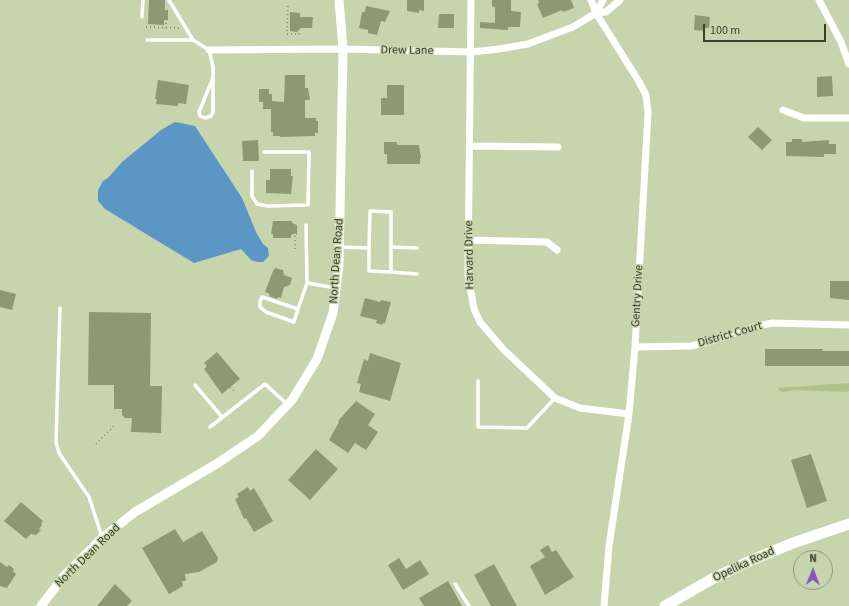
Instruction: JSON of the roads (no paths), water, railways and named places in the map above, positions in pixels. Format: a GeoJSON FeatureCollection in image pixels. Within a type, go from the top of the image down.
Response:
{"type":"FeatureCollection","features":[{"type":"Feature","properties":{"kind":"main road","name":"Opelika Road"},"geometry":{"type":"LineString","coordinates":[[665,606],[712,579],[752,560],[793,543],[849,524]]}},
{"type":"Feature","properties":{"kind":"street","name":"North Dean Road"},"geometry":{"type":"LineString","coordinates":[[41,606],[64,576],[102,538],[135,512],[218,463],[258,436],[288,405],[317,359],[333,313],[337,288],[340,247],[343,50],[339,0]]}},
{"type":"Feature","properties":{"kind":"street","name":"Harvard Drive"},"geometry":{"type":"LineString","coordinates":[[471,0],[472,52],[469,240],[470,295],[474,309],[480,322],[503,349],[555,398],[580,408],[629,414]]}},
{"type":"Feature","properties":{"kind":"street","name":"Gentry Drive"},"geometry":{"type":"LineString","coordinates":[[591,0],[596,13],[646,95],[647,107],[635,347],[629,414],[609,546],[604,606]]}},
{"type":"Feature","properties":{"kind":"street","name":"Drew Lane"},"geometry":{"type":"LineString","coordinates":[[596,13],[603,0]]}},
{"type":"Feature","properties":{"kind":"street","name":"Drew Lane"},"geometry":{"type":"LineString","coordinates":[[209,50],[472,52],[528,44],[573,28],[596,13],[606,12],[620,0]]}},
{"type":"Feature","properties":{"kind":"street"},"geometry":{"type":"LineString","coordinates":[[820,0],[841,42],[849,64]]}},
{"type":"Feature","properties":{"kind":"street"},"geometry":{"type":"LineString","coordinates":[[783,110],[804,118],[849,118]]}},
{"type":"Feature","properties":{"kind":"street"},"geometry":{"type":"LineString","coordinates":[[470,146],[558,147]]}},
{"type":"Feature","properties":{"kind":"street"},"geometry":{"type":"LineString","coordinates":[[469,240],[547,242],[557,250]]}},
{"type":"Feature","properties":{"kind":"street","name":"District Court"},"geometry":{"type":"LineString","coordinates":[[635,347],[691,346],[772,323],[849,325]]}},
{"type":"Feature","properties":{"kind":"lane"},"geometry":{"type":"LineString","coordinates":[[142,0],[142,17]]}},
{"type":"Feature","properties":{"kind":"lane"},"geometry":{"type":"LineString","coordinates":[[169,0],[193,40],[209,50],[213,67],[213,78],[213,112],[211,116],[205,118],[200,116],[199,112],[213,78]]}},
{"type":"Feature","properties":{"kind":"lane"},"geometry":{"type":"LineString","coordinates":[[147,40],[193,40]]}},
{"type":"Feature","properties":{"kind":"lane"},"geometry":{"type":"LineString","coordinates":[[252,171],[252,196],[257,204],[268,206],[308,205],[310,152],[264,152]]}},
{"type":"Feature","properties":{"kind":"lane"},"geometry":{"type":"LineString","coordinates":[[391,272],[391,212],[370,211],[369,271],[417,274]]}},
{"type":"Feature","properties":{"kind":"lane"},"geometry":{"type":"LineString","coordinates":[[298,309],[262,297],[260,302],[260,308],[266,312],[294,322],[307,283],[306,225]]}},
{"type":"Feature","properties":{"kind":"lane"},"geometry":{"type":"LineString","coordinates":[[340,247],[369,248]]}},
{"type":"Feature","properties":{"kind":"lane"},"geometry":{"type":"LineString","coordinates":[[391,247],[417,248]]}},
{"type":"Feature","properties":{"kind":"lane"},"geometry":{"type":"LineString","coordinates":[[307,283],[337,288]]}},
{"type":"Feature","properties":{"kind":"lane"},"geometry":{"type":"LineString","coordinates":[[60,308],[56,442],[59,453],[89,497],[102,538]]}},
{"type":"Feature","properties":{"kind":"lane"},"geometry":{"type":"LineString","coordinates":[[478,381],[478,427],[527,428],[555,398]]}},
{"type":"Feature","properties":{"kind":"lane"},"geometry":{"type":"LineString","coordinates":[[210,427],[265,384],[288,405]]}},
{"type":"Feature","properties":{"kind":"lane"},"geometry":{"type":"LineString","coordinates":[[195,385],[222,418]]}},
{"type":"Feature","properties":{"kind":"lane"},"geometry":{"type":"LineString","coordinates":[[455,584],[469,606]]}},
{"type":"Feature","properties":{"kind":"water"},"geometry":{"type":"Polygon","coordinates":[[[175,122],[195,126],[242,198],[256,232],[263,244],[268,248],[269,256],[263,262],[251,260],[241,249],[194,263],[105,209],[98,201],[98,190],[103,181],[108,178],[122,162],[161,130],[175,122]]]}}]}
